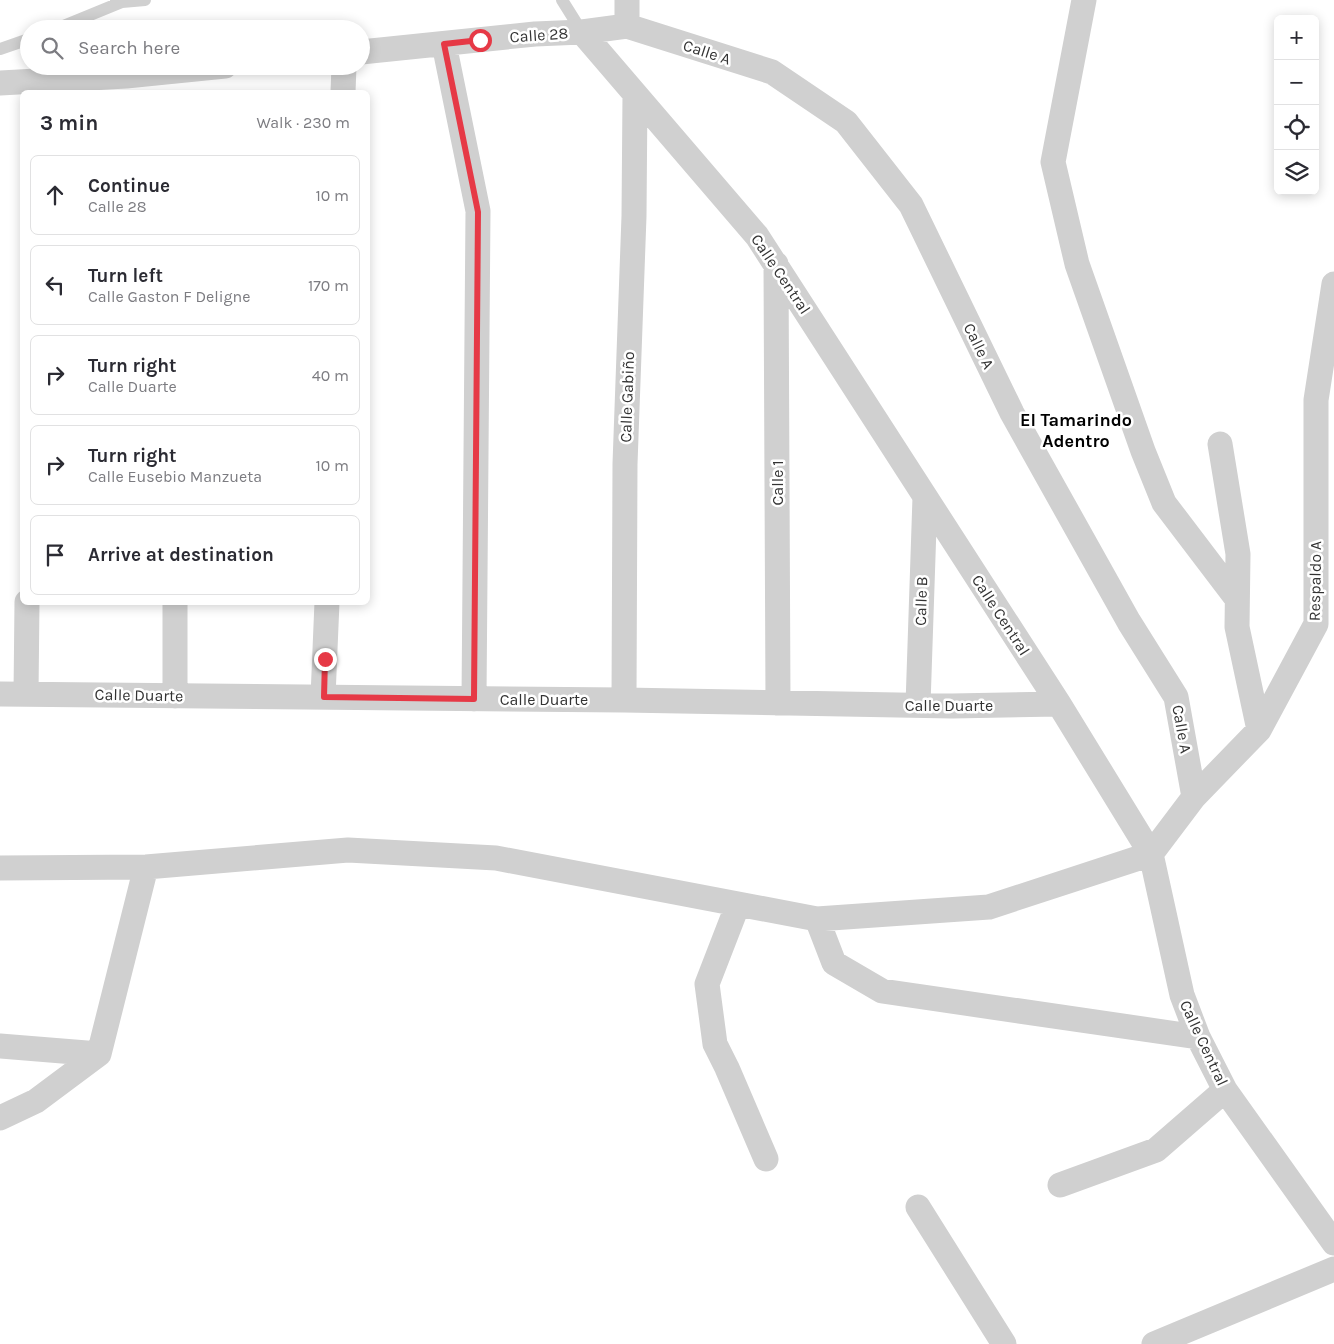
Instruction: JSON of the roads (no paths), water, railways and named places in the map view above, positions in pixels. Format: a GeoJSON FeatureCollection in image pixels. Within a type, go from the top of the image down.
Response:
{"type":"FeatureCollection","features":[{"type":"Feature","properties":{"kind":"street"},"geometry":{"type":"LineString","coordinates":[[627,0],[627,26]]}},
{"type":"Feature","properties":{"kind":"street"},"geometry":{"type":"LineString","coordinates":[[1084,0],[1053,162],[1078,264],[1143,450],[1164,503],[1238,599]]}},
{"type":"Feature","properties":{"kind":"street","name":"Calle 28"},"geometry":{"type":"LineString","coordinates":[[370,51],[535,34],[582,32],[627,26]]}},
{"type":"Feature","properties":{"kind":"street","name":"Calle A"},"geometry":{"type":"LineString","coordinates":[[627,26],[772,72],[846,122],[911,206],[1012,413],[1129,622],[1176,696],[1194,797]]}},
{"type":"Feature","properties":{"kind":"street","name":"Calle Central"},"geometry":{"type":"LineString","coordinates":[[582,32],[757,236],[1059,704],[1150,854],[1182,995],[1198,1037],[1225,1090],[1334,1243]]}},
{"type":"Feature","properties":{"kind":"street"},"geometry":{"type":"LineString","coordinates":[[444,44],[478,212],[474,699]]}},
{"type":"Feature","properties":{"kind":"street"},"geometry":{"type":"LineString","coordinates":[[0,83],[28,87],[126,76],[177,82],[198,75]]}},
{"type":"Feature","properties":{"kind":"street"},"geometry":{"type":"LineString","coordinates":[[343,90],[344,75]]}},
{"type":"Feature","properties":{"kind":"street","name":"Calle Gabiño"},"geometry":{"type":"LineString","coordinates":[[624,700],[625,464],[633,226],[635,94]]}},
{"type":"Feature","properties":{"kind":"street","name":"Calle 1"},"geometry":{"type":"LineString","coordinates":[[776,264],[778,702]]}},
{"type":"Feature","properties":{"kind":"street","name":"Respaldo A"},"geometry":{"type":"LineString","coordinates":[[1150,854],[1194,797],[1259,730],[1316,624],[1316,400],[1334,284]]}},
{"type":"Feature","properties":{"kind":"street"},"geometry":{"type":"LineString","coordinates":[[1220,444],[1238,554],[1238,627],[1259,730]]}},
{"type":"Feature","properties":{"kind":"street","name":"Calle B"},"geometry":{"type":"LineString","coordinates":[[918,705],[925,497]]}},
{"type":"Feature","properties":{"kind":"street"},"geometry":{"type":"LineString","coordinates":[[26,694],[27,605]]}},
{"type":"Feature","properties":{"kind":"street"},"geometry":{"type":"LineString","coordinates":[[175,605],[175,696]]}},
{"type":"Feature","properties":{"kind":"street"},"geometry":{"type":"LineString","coordinates":[[324,697],[327,605]]}},
{"type":"Feature","properties":{"kind":"street","name":"Calle Duarte"},"geometry":{"type":"LineString","coordinates":[[0,694],[918,705],[1059,704]]}},
{"type":"Feature","properties":{"kind":"street"},"geometry":{"type":"LineString","coordinates":[[0,868],[146,867],[348,850],[496,858],[817,919],[988,907],[1150,854]]}},
{"type":"Feature","properties":{"kind":"street"},"geometry":{"type":"LineString","coordinates":[[0,1118],[36,1101],[99,1054],[146,867]]}},
{"type":"Feature","properties":{"kind":"street"},"geometry":{"type":"LineString","coordinates":[[738,904],[707,984],[715,1044],[766,1159]]}},
{"type":"Feature","properties":{"kind":"street"},"geometry":{"type":"LineString","coordinates":[[817,919],[834,963],[882,991],[1198,1037]]}},
{"type":"Feature","properties":{"kind":"street"},"geometry":{"type":"LineString","coordinates":[[0,1046],[99,1054]]}},
{"type":"Feature","properties":{"kind":"street"},"geometry":{"type":"LineString","coordinates":[[1060,1185],[1156,1150],[1225,1090]]}},
{"type":"Feature","properties":{"kind":"street"},"geometry":{"type":"LineString","coordinates":[[918,1207],[1004,1344]]}},
{"type":"Feature","properties":{"kind":"street"},"geometry":{"type":"LineString","coordinates":[[1154,1344],[1334,1269]]}},
{"type":"Feature","properties":{"kind":"lane"},"geometry":{"type":"LineString","coordinates":[[76,20],[119,1],[144,0]]}},
{"type":"Feature","properties":{"kind":"lane"},"geometry":{"type":"LineString","coordinates":[[562,0],[582,32]]}},
{"type":"Feature","properties":{"kind":"lane"},"geometry":{"type":"LineString","coordinates":[[0,49],[20,43]]}},
{"type":"Feature","properties":{"kind":"district","name":"El Tamarindo Adentro"},"geometry":{"type":"Point","coordinates":[1076,430]}}]}
